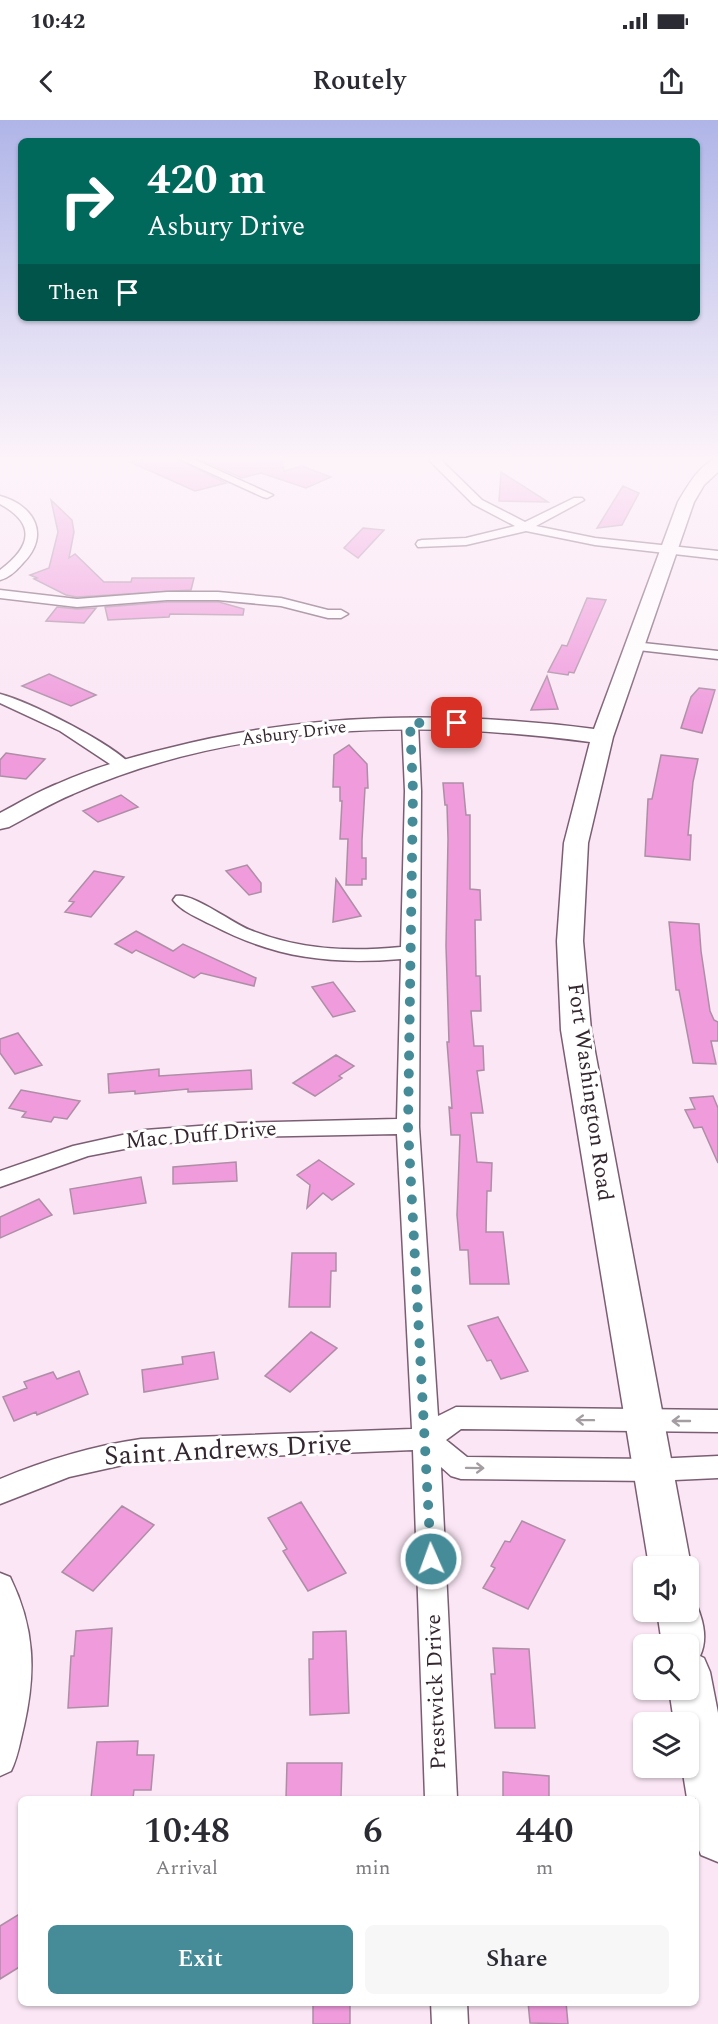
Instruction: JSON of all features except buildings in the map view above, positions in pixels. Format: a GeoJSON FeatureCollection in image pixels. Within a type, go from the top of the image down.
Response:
{"type":"FeatureCollection","features":[{"type":"Feature","properties":{"kind":"main road","name":"Fort Washington Road"},"geometry":{"type":"LineString","coordinates":[[668,1556],[576,1030],[570,941],[576,843],[602,737],[669,546]]}},
{"type":"Feature","properties":{"kind":"main road","name":"Asbury Drive"},"geometry":{"type":"LineString","coordinates":[[0,822],[58,793],[125,767],[202,746],[248,737],[341,726],[410,723],[510,725],[602,737]]}},
{"type":"Feature","properties":{"kind":"main road"},"geometry":{"type":"LineString","coordinates":[[693,1700],[718,1838]]}},
{"type":"Feature","properties":{"kind":"street"},"geometry":{"type":"LineString","coordinates":[[0,576],[26,555],[30,546]]}},
{"type":"Feature","properties":{"kind":"street"},"geometry":{"type":"LineString","coordinates":[[627,546],[718,555]]}},
{"type":"Feature","properties":{"kind":"street"},"geometry":{"type":"LineString","coordinates":[[0,594],[77,603],[167,596],[218,596],[281,602],[328,614],[341,614]]}},
{"type":"Feature","properties":{"kind":"street"},"geometry":{"type":"LineString","coordinates":[[634,646],[718,655]]}},
{"type":"Feature","properties":{"kind":"street"},"geometry":{"type":"LineString","coordinates":[[0,698],[57,722],[102,749],[125,767]]}},
{"type":"Feature","properties":{"kind":"street","name":"Prestwick Drive"},"geometry":{"type":"LineString","coordinates":[[410,723],[413,791],[408,1127],[426,1439],[441,1796]]}},
{"type":"Feature","properties":{"kind":"street"},"geometry":{"type":"LineString","coordinates":[[182,900],[242,934],[266,945],[288,951],[352,958],[410,952]]}},
{"type":"Feature","properties":{"kind":"street","name":"Mac Duff Drive"},"geometry":{"type":"LineString","coordinates":[[4,1172],[110,1144],[204,1131],[359,1126],[408,1127]]}},
{"type":"Feature","properties":{"kind":"street"},"geometry":{"type":"LineString","coordinates":[[718,1421],[456,1418],[426,1439],[461,1468],[653,1470],[718,1467]]}},
{"type":"Feature","properties":{"kind":"street","name":"Saint Andrews Drive"},"geometry":{"type":"LineString","coordinates":[[0,1492],[64,1466],[102,1455],[153,1450],[426,1439]]}},
{"type":"Feature","properties":{"kind":"street"},"geometry":{"type":"LineString","coordinates":[[0,1586],[15,1637],[17,1657],[0,1760]]}},
{"type":"Feature","properties":{"kind":"street"},"geometry":{"type":"LineString","coordinates":[[449,2006],[450,2024]]}},
{"type":"Feature","properties":{"kind":"route"},"geometry":{"type":"LineString","coordinates":[[431,1559],[408,1127],[413,791],[410,723],[457,723]]}}]}
